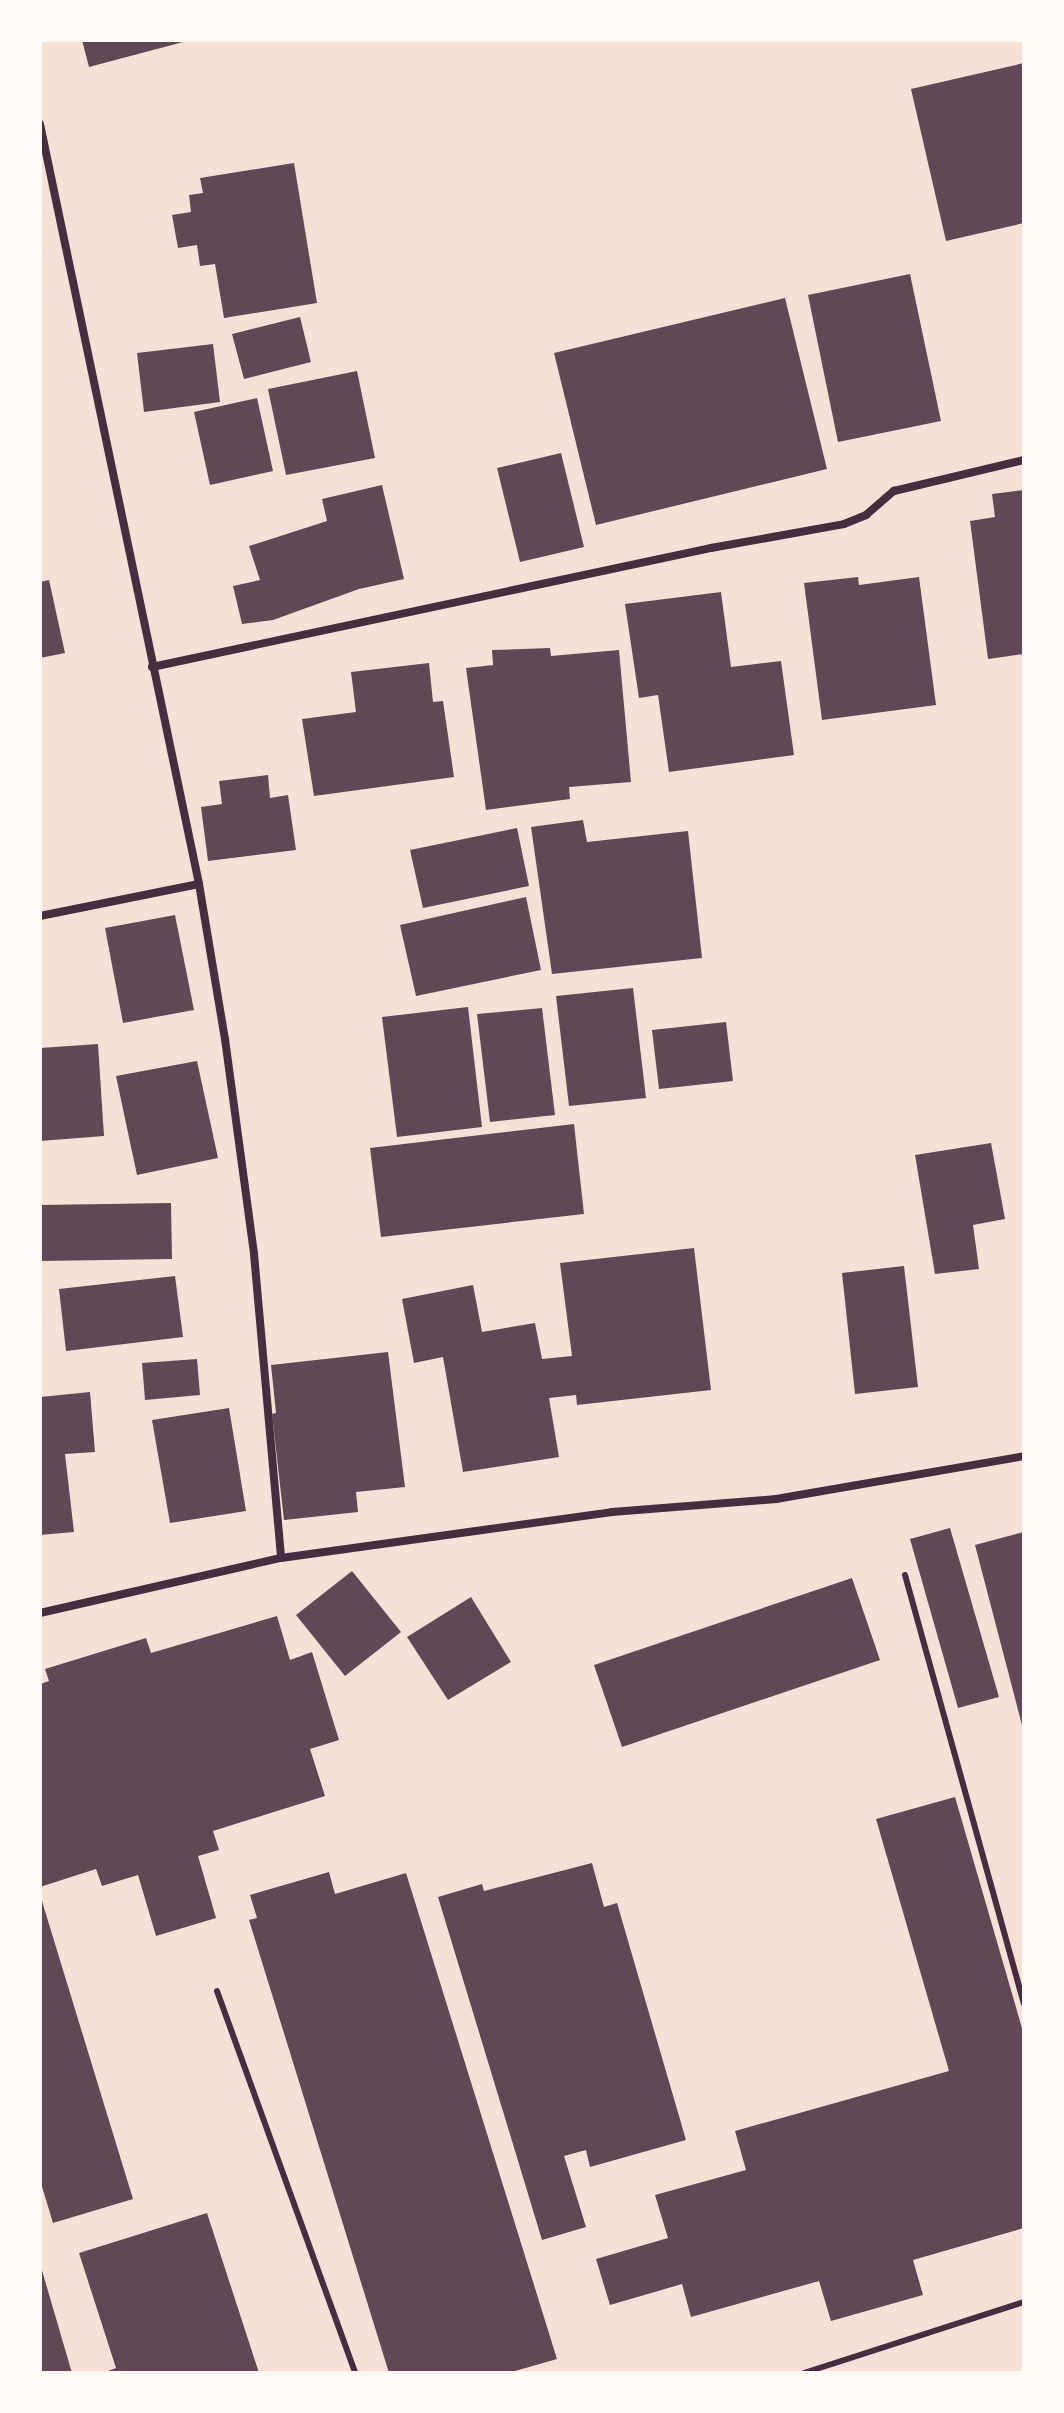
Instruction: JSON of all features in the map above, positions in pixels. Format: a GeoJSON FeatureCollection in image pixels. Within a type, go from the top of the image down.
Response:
{"type":"FeatureCollection","features":[{"type":"Feature","properties":{"kind":"street"},"geometry":{"type":"LineString","coordinates":[[40,124],[199,884],[225,1039],[254,1254],[281,1558]]}},
{"type":"Feature","properties":{"kind":"street"},"geometry":{"type":"LineString","coordinates":[[152,667],[711,548],[844,524],[866,515],[894,491],[1024,460]]}},
{"type":"Feature","properties":{"kind":"street"},"geometry":{"type":"LineString","coordinates":[[40,916],[199,884]]}},
{"type":"Feature","properties":{"kind":"street"},"geometry":{"type":"LineString","coordinates":[[40,1613],[281,1558],[612,1512],[776,1499],[1024,1456]]}},
{"type":"Feature","properties":{"kind":"lane"},"geometry":{"type":"LineString","coordinates":[[905,1575],[1024,2004]]}},
{"type":"Feature","properties":{"kind":"lane"},"geometry":{"type":"LineString","coordinates":[[217,1991],[355,2373]]}},
{"type":"Feature","properties":{"kind":"lane"},"geometry":{"type":"LineString","coordinates":[[804,2373],[1024,2302]]}},
{"type":"Feature","properties":{"kind":"building"},"geometry":{"type":"Polygon","coordinates":[[[82,40],[187,40],[187,41],[89,67],[82,40]]]}},
{"type":"Feature","properties":{"kind":"building"},"geometry":{"type":"Polygon","coordinates":[[[1024,63],[1024,223],[946,241],[911,89],[1024,63]]]}},
{"type":"Feature","properties":{"kind":"building"},"geometry":{"type":"Polygon","coordinates":[[[294,163],[317,303],[224,318],[215,264],[200,266],[197,245],[178,248],[172,215],[191,212],[189,195],[203,193],[200,178],[294,163]]]}},
{"type":"Feature","properties":{"kind":"building"},"geometry":{"type":"Polygon","coordinates":[[[910,274],[941,421],[838,442],[808,295],[910,274]]]}},
{"type":"Feature","properties":{"kind":"building"},"geometry":{"type":"Polygon","coordinates":[[[785,298],[827,469],[596,525],[554,353],[785,298]]]}},
{"type":"Feature","properties":{"kind":"building"},"geometry":{"type":"Polygon","coordinates":[[[300,317],[311,362],[244,379],[232,334],[300,317]]]}},
{"type":"Feature","properties":{"kind":"building"},"geometry":{"type":"Polygon","coordinates":[[[213,344],[220,402],[144,412],[137,353],[213,344]]]}},
{"type":"Feature","properties":{"kind":"building"},"geometry":{"type":"Polygon","coordinates":[[[357,371],[375,458],[286,475],[268,389],[357,371]]]}},
{"type":"Feature","properties":{"kind":"building"},"geometry":{"type":"Polygon","coordinates":[[[257,398],[273,471],[210,485],[194,412],[257,398]]]}},
{"type":"Feature","properties":{"kind":"building"},"geometry":{"type":"Polygon","coordinates":[[[561,453],[584,547],[520,562],[497,468],[561,453]]]}},
{"type":"Feature","properties":{"kind":"building"},"geometry":{"type":"Polygon","coordinates":[[[382,485],[404,579],[359,589],[273,620],[242,624],[233,586],[260,580],[249,546],[327,521],[322,499],[382,485]]]}},
{"type":"Feature","properties":{"kind":"building"},"geometry":{"type":"Polygon","coordinates":[[[1024,490],[1024,654],[988,659],[970,521],[995,517],[992,494],[1024,490]]]}},
{"type":"Feature","properties":{"kind":"building"},"geometry":{"type":"Polygon","coordinates":[[[858,577],[859,585],[919,577],[936,705],[822,720],[804,583],[858,577]]]}},
{"type":"Feature","properties":{"kind":"building"},"geometry":{"type":"Polygon","coordinates":[[[49,580],[65,653],[40,658],[40,582],[49,580]]]}},
{"type":"Feature","properties":{"kind":"building"},"geometry":{"type":"Polygon","coordinates":[[[721,592],[731,667],[781,661],[794,755],[669,772],[658,695],[639,698],[625,604],[721,592]]]}},
{"type":"Feature","properties":{"kind":"building"},"geometry":{"type":"Polygon","coordinates":[[[550,648],[551,656],[619,650],[631,782],[569,787],[570,799],[486,810],[466,668],[493,665],[492,650],[550,648]]]}},
{"type":"Feature","properties":{"kind":"building"},"geometry":{"type":"Polygon","coordinates":[[[429,663],[433,702],[443,701],[454,777],[314,796],[302,719],[356,712],[351,672],[429,663]]]}},
{"type":"Feature","properties":{"kind":"building"},"geometry":{"type":"Polygon","coordinates":[[[268,775],[270,798],[288,795],[296,850],[208,861],[201,807],[222,804],[219,781],[268,775]]]}},
{"type":"Feature","properties":{"kind":"building"},"geometry":{"type":"Polygon","coordinates":[[[583,820],[587,842],[688,831],[702,958],[552,974],[531,827],[583,820]]]}},
{"type":"Feature","properties":{"kind":"building"},"geometry":{"type":"Polygon","coordinates":[[[517,828],[529,886],[423,908],[410,850],[517,828]]]}},
{"type":"Feature","properties":{"kind":"building"},"geometry":{"type":"Polygon","coordinates":[[[526,897],[541,970],[416,996],[400,925],[526,897]]]}},
{"type":"Feature","properties":{"kind":"building"},"geometry":{"type":"Polygon","coordinates":[[[175,915],[194,1010],[123,1023],[105,928],[175,915]]]}},
{"type":"Feature","properties":{"kind":"building"},"geometry":{"type":"Polygon","coordinates":[[[633,988],[646,1098],[569,1106],[556,996],[633,988]]]}},
{"type":"Feature","properties":{"kind":"building"},"geometry":{"type":"Polygon","coordinates":[[[468,1007],[482,1127],[397,1137],[382,1017],[468,1007]]]}},
{"type":"Feature","properties":{"kind":"building"},"geometry":{"type":"Polygon","coordinates":[[[542,1008],[555,1115],[490,1122],[477,1014],[542,1008]]]}},
{"type":"Feature","properties":{"kind":"building"},"geometry":{"type":"Polygon","coordinates":[[[726,1022],[733,1081],[659,1089],[652,1030],[726,1022]]]}},
{"type":"Feature","properties":{"kind":"building"},"geometry":{"type":"Polygon","coordinates":[[[98,1044],[104,1136],[40,1141],[40,1048],[98,1044]]]}},
{"type":"Feature","properties":{"kind":"building"},"geometry":{"type":"Polygon","coordinates":[[[197,1061],[218,1158],[137,1175],[116,1076],[197,1061]]]}},
{"type":"Feature","properties":{"kind":"building"},"geometry":{"type":"Polygon","coordinates":[[[574,1124],[584,1214],[381,1237],[370,1148],[574,1124]]]}},
{"type":"Feature","properties":{"kind":"building"},"geometry":{"type":"Polygon","coordinates":[[[991,1143],[1005,1219],[973,1225],[979,1269],[935,1274],[915,1155],[991,1143]]]}},
{"type":"Feature","properties":{"kind":"building"},"geometry":{"type":"Polygon","coordinates":[[[171,1203],[172,1259],[40,1261],[40,1205],[171,1203]]]}},
{"type":"Feature","properties":{"kind":"building"},"geometry":{"type":"Polygon","coordinates":[[[694,1248],[711,1390],[577,1405],[576,1395],[549,1398],[559,1457],[463,1472],[443,1357],[414,1363],[402,1299],[473,1285],[482,1332],[535,1323],[542,1359],[572,1356],[560,1263],[694,1248]]]}},
{"type":"Feature","properties":{"kind":"building"},"geometry":{"type":"Polygon","coordinates":[[[904,1266],[918,1387],[855,1394],[842,1273],[904,1266]]]}},
{"type":"Feature","properties":{"kind":"building"},"geometry":{"type":"Polygon","coordinates":[[[175,1276],[183,1337],[66,1351],[59,1289],[175,1276]]]}},
{"type":"Feature","properties":{"kind":"building"},"geometry":{"type":"Polygon","coordinates":[[[388,1352],[405,1487],[356,1492],[358,1512],[284,1520],[272,1414],[276,1413],[271,1365],[388,1352]]]}},
{"type":"Feature","properties":{"kind":"building"},"geometry":{"type":"Polygon","coordinates":[[[197,1359],[200,1395],[145,1400],[142,1363],[197,1359]]]}},
{"type":"Feature","properties":{"kind":"building"},"geometry":{"type":"Polygon","coordinates":[[[90,1392],[95,1452],[65,1454],[74,1532],[40,1535],[40,1397],[90,1392]]]}},
{"type":"Feature","properties":{"kind":"building"},"geometry":{"type":"Polygon","coordinates":[[[229,1408],[246,1511],[170,1523],[152,1420],[229,1408]]]}},
{"type":"Feature","properties":{"kind":"building"},"geometry":{"type":"Polygon","coordinates":[[[950,1528],[999,1697],[958,1708],[910,1539],[950,1528]]]}},
{"type":"Feature","properties":{"kind":"building"},"geometry":{"type":"Polygon","coordinates":[[[1024,1532],[1024,1729],[1023,1729],[975,1545],[1024,1532]]]}},
{"type":"Feature","properties":{"kind":"building"},"geometry":{"type":"Polygon","coordinates":[[[352,1571],[401,1632],[345,1676],[296,1615],[352,1571]]]}},
{"type":"Feature","properties":{"kind":"building"},"geometry":{"type":"Polygon","coordinates":[[[852,1578],[880,1660],[622,1747],[594,1665],[852,1578]]]}},
{"type":"Feature","properties":{"kind":"building"},"geometry":{"type":"Polygon","coordinates":[[[471,1597],[511,1662],[448,1700],[407,1637],[471,1597]]]}},
{"type":"Feature","properties":{"kind":"building"},"geometry":{"type":"Polygon","coordinates":[[[277,1616],[290,1660],[312,1652],[339,1740],[310,1749],[325,1796],[213,1831],[219,1850],[198,1856],[216,1918],[156,1936],[138,1875],[102,1886],[96,1869],[40,1887],[40,1684],[49,1681],[45,1669],[146,1638],[151,1653],[277,1616]]]}},
{"type":"Feature","properties":{"kind":"building"},"geometry":{"type":"Polygon","coordinates":[[[955,1797],[1024,2035],[1024,2228],[913,2260],[923,2295],[831,2321],[819,2281],[691,2317],[682,2284],[610,2305],[596,2259],[668,2238],[655,2195],[746,2170],[735,2131],[949,2071],[876,1819],[955,1797]]]}},
{"type":"Feature","properties":{"kind":"building"},"geometry":{"type":"Polygon","coordinates":[[[592,1863],[604,1907],[617,1903],[686,2140],[590,2167],[586,2150],[564,2156],[586,2227],[542,2240],[438,1897],[482,1884],[484,1891],[592,1863]]]}},
{"type":"Feature","properties":{"kind":"building"},"geometry":{"type":"Polygon","coordinates":[[[329,1872],[335,1894],[406,1873],[557,2359],[508,2373],[389,2373],[249,1920],[257,1918],[250,1895],[329,1872]]]}},
{"type":"Feature","properties":{"kind":"building"},"geometry":{"type":"Polygon","coordinates":[[[41,1898],[133,2199],[53,2223],[40,2180],[41,1898]]]}},
{"type":"Feature","properties":{"kind":"building"},"geometry":{"type":"Polygon","coordinates":[[[207,2213],[259,2373],[103,2373],[116,2368],[79,2253],[207,2213]]]}},
{"type":"Feature","properties":{"kind":"building"},"geometry":{"type":"Polygon","coordinates":[[[41,2267],[72,2373],[40,2373],[41,2267]]]}}]}
